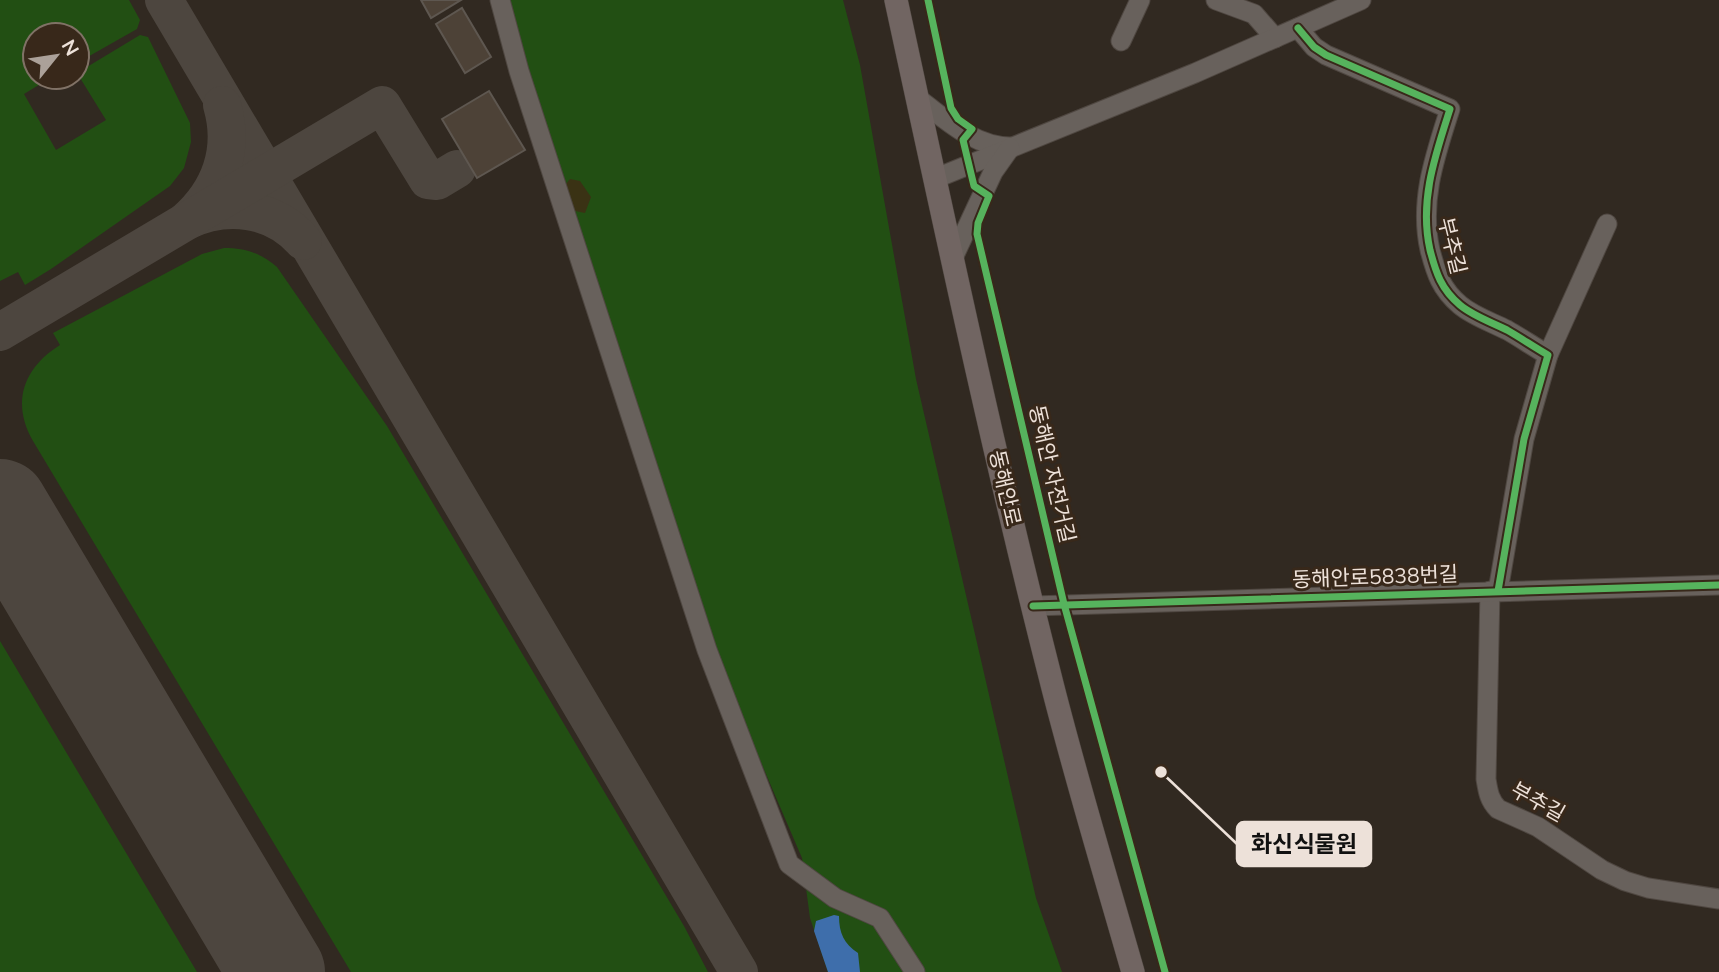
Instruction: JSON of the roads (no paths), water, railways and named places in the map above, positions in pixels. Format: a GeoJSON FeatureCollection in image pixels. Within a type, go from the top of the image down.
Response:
{"type":"FeatureCollection","features":[{"type":"Feature","properties":{"kind":"main road","name":"동해안로"},"geometry":{"type":"LineString","coordinates":[[896,0],[952,260],[1033,606],[1133,972]]}},
{"type":"Feature","properties":{"kind":"street"},"geometry":{"type":"LineString","coordinates":[[500,0],[531,109],[706,650],[789,864],[835,898],[880,918],[915,972]]}},
{"type":"Feature","properties":{"kind":"street"},"geometry":{"type":"LineString","coordinates":[[1121,41],[1140,0]]}},
{"type":"Feature","properties":{"kind":"street"},"geometry":{"type":"LineString","coordinates":[[1216,0],[1254,15],[1275,38]]}},
{"type":"Feature","properties":{"kind":"street"},"geometry":{"type":"LineString","coordinates":[[934,179],[1361,0]]}},
{"type":"Feature","properties":{"kind":"street","name":"부추길"},"geometry":{"type":"LineString","coordinates":[[1298,28],[1314,47],[1326,55],[1450,109],[1433,164],[1426,202],[1426,232],[1437,276],[1446,291],[1463,307],[1548,355],[1525,432],[1494,591],[1486,779],[1489,798],[1498,809],[1553,836],[1602,870],[1625,881],[1648,888],[1719,899]]}},
{"type":"Feature","properties":{"kind":"street"},"geometry":{"type":"LineString","coordinates":[[917,98],[967,135],[986,144],[1011,147]]}},
{"type":"Feature","properties":{"kind":"street"},"geometry":{"type":"LineString","coordinates":[[952,260],[993,172],[1011,147]]}},
{"type":"Feature","properties":{"kind":"street"},"geometry":{"type":"LineString","coordinates":[[1548,355],[1607,224]]}},
{"type":"Feature","properties":{"kind":"street","name":"동해안로5838번길"},"geometry":{"type":"LineString","coordinates":[[1033,606],[1719,585]]}},
{"type":"Feature","properties":{"kind":"water"},"geometry":{"type":"Polygon","coordinates":[[[839,916],[841,933],[846,942],[858,953],[860,972],[828,972],[814,931],[816,921],[839,916]]]}},
{"type":"Feature","properties":{"kind":"place","name":"화신식물원"},"geometry":{"type":"Point","coordinates":[1161,772]}}]}
